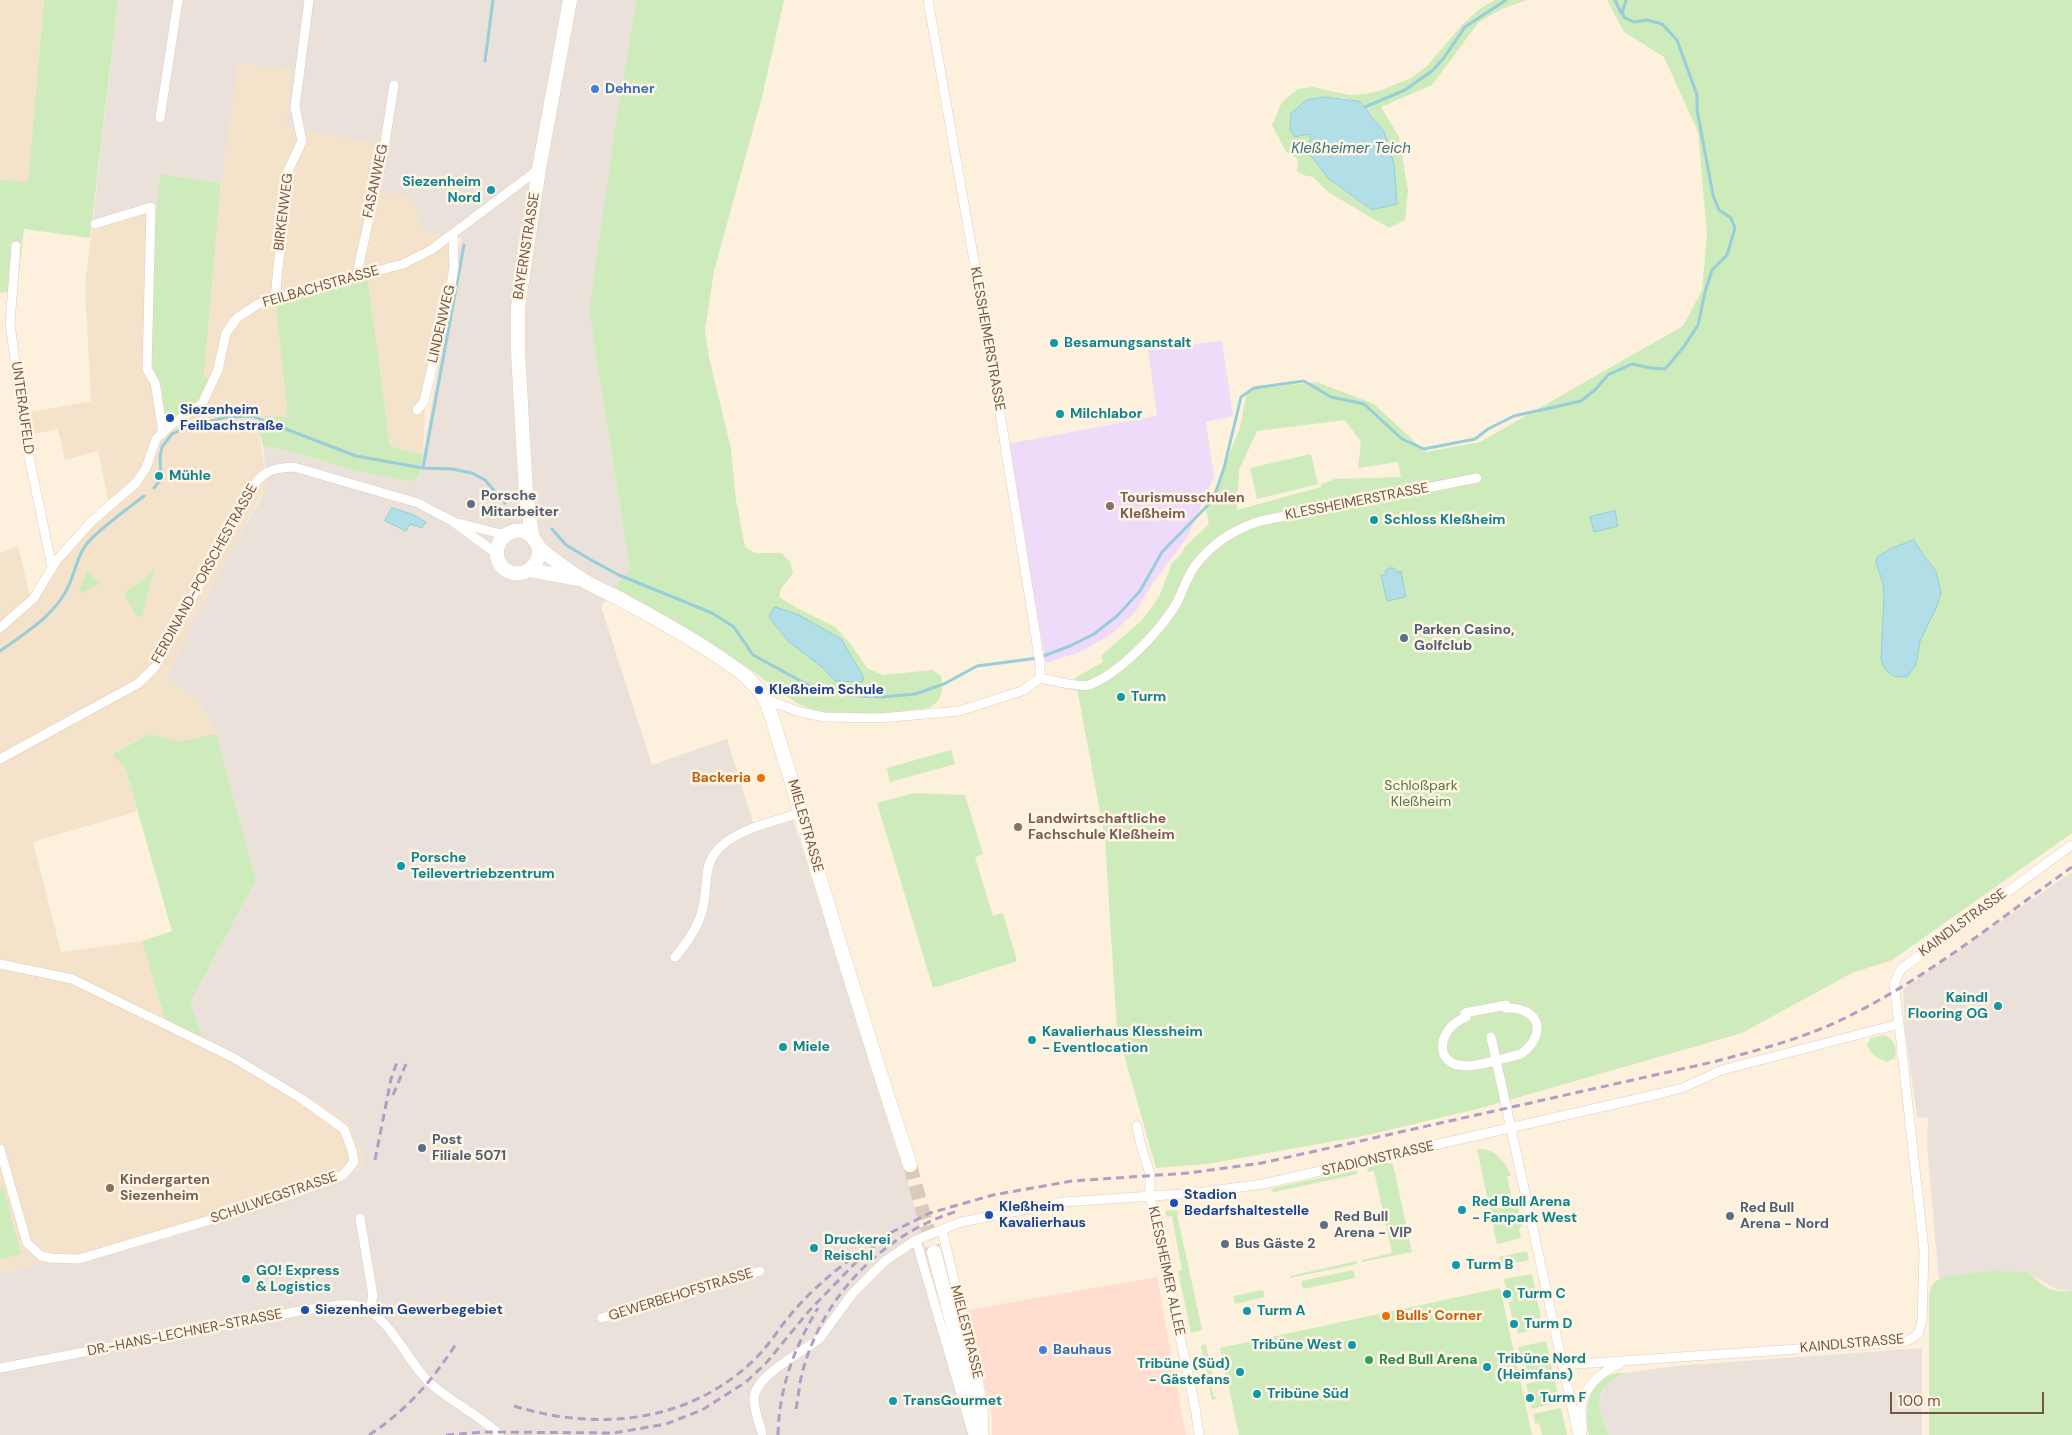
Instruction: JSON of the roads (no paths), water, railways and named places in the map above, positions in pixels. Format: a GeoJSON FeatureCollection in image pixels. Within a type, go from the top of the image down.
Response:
{"type":"FeatureCollection","features":[{"type":"Feature","properties":{"kind":"street"},"geometry":{"type":"LineString","coordinates":[[160,118],[178,0]]}},
{"type":"Feature","properties":{"kind":"street","name":"BIRKENWEG"},"geometry":{"type":"LineString","coordinates":[[276,298],[288,171],[302,141],[295,108],[309,0]]}},
{"type":"Feature","properties":{"kind":"street","name":"BAYERNSTRASSE"},"geometry":{"type":"LineString","coordinates":[[536,542],[526,494],[518,352],[518,307],[539,169],[570,0]]}},
{"type":"Feature","properties":{"kind":"street","name":"KLESSHEIMERSTRASSE"},"geometry":{"type":"LineString","coordinates":[[928,0],[990,357],[1040,662],[1040,678],[1087,686],[1114,670],[1159,629],[1176,605],[1196,564],[1223,537],[1242,527],[1260,521],[1477,478]]}},
{"type":"Feature","properties":{"kind":"street","name":"FASANWEG"},"geometry":{"type":"LineString","coordinates":[[356,278],[372,198],[383,155],[394,85]]}},
{"type":"Feature","properties":{"kind":"street","name":"FEILBACHSTRASSE"},"geometry":{"type":"LineString","coordinates":[[0,628],[34,598],[52,568],[92,521],[136,483],[146,468],[156,439],[202,404],[218,370],[226,333],[231,325],[245,312],[276,298],[403,264],[431,250],[539,169]]}},
{"type":"Feature","properties":{"kind":"street"},"geometry":{"type":"LineString","coordinates":[[95,224],[151,207],[147,369],[155,383],[163,432]]}},
{"type":"Feature","properties":{"kind":"street","name":"LINDENWEG"},"geometry":{"type":"LineString","coordinates":[[417,410],[424,402],[451,284],[454,266],[453,234]]}},
{"type":"Feature","properties":{"kind":"street","name":"UNTERAUFELD"},"geometry":{"type":"LineString","coordinates":[[16,246],[10,323],[25,438],[52,568]]}},
{"type":"Feature","properties":{"kind":"street","name":"FERDINAND-PORSCHESTRASSE"},"geometry":{"type":"LineString","coordinates":[[0,759],[139,683],[155,667],[248,493],[258,478],[275,468],[294,467],[426,506],[497,554]]}},
{"type":"Feature","properties":{"kind":"street","name":"BAYERNSTRASSE"},"geometry":{"type":"LineString","coordinates":[[519,530],[526,494]]}},
{"type":"Feature","properties":{"kind":"street","name":"FERDINAND-PORSCHESTRASSE"},"geometry":{"type":"LineString","coordinates":[[452,522],[505,535]]}},
{"type":"Feature","properties":{"kind":"street"},"geometry":{"type":"LineString","coordinates":[[497,554],[500,540],[505,535],[519,530]]}},
{"type":"Feature","properties":{"kind":"street","name":"MIELESTRASSE"},"geometry":{"type":"LineString","coordinates":[[519,530],[581,579],[624,601],[744,674],[765,699],[865,1027],[910,1165]]}},
{"type":"Feature","properties":{"kind":"street"},"geometry":{"type":"LineString","coordinates":[[530,570],[538,560],[536,542]]}},
{"type":"Feature","properties":{"kind":"street","name":"MIELESTRASSE"},"geometry":{"type":"LineString","coordinates":[[497,554],[499,561],[509,571],[516,573],[530,570],[581,579]]}},
{"type":"Feature","properties":{"kind":"street"},"geometry":{"type":"LineString","coordinates":[[765,699],[800,712],[824,717],[881,718],[959,711],[1022,691],[1040,678]]}},
{"type":"Feature","properties":{"kind":"street"},"geometry":{"type":"LineString","coordinates":[[675,957],[689,940],[697,924],[703,907],[706,871],[712,857],[724,844],[738,834],[800,813]]}},
{"type":"Feature","properties":{"kind":"street","name":"KAINDLSTRASSE"},"geometry":{"type":"LineString","coordinates":[[1562,1365],[1900,1342],[1907,1341],[1918,1334],[1921,1328],[1924,1299],[1924,1250],[1894,984],[1901,969],[2072,845]]}},
{"type":"Feature","properties":{"kind":"street","name":"SCHULWEGSTRASSE"},"geometry":{"type":"LineString","coordinates":[[0,964],[72,980],[232,1057],[302,1099],[344,1129],[354,1161],[351,1167],[343,1174],[290,1195],[79,1259],[41,1256],[27,1243],[0,1149]]}},
{"type":"Feature","properties":{"kind":"street"},"geometry":{"type":"LineString","coordinates":[[1506,1005],[1506,1008],[1514,1008],[1531,1015],[1536,1020],[1538,1032],[1534,1042],[1521,1054],[1496,1060],[1466,1066],[1448,1059],[1443,1051],[1442,1044],[1447,1031],[1452,1024],[1466,1017],[1465,1013],[1506,1005]]}},
{"type":"Feature","properties":{"kind":"street"},"geometry":{"type":"LineString","coordinates":[[1511,1128],[1672,1091],[1722,1070],[1899,1024]]}},
{"type":"Feature","properties":{"kind":"street"},"geometry":{"type":"LineString","coordinates":[[1491,1037],[1562,1365],[1580,1435]]}},
{"type":"Feature","properties":{"kind":"street","name":"KLESSHEIMER ALLEE"},"geometry":{"type":"LineString","coordinates":[[1137,1126],[1150,1174],[1150,1196],[1195,1407],[1199,1435]]}},
{"type":"Feature","properties":{"kind":"street","name":"STADIONSTRASSE"},"geometry":{"type":"LineString","coordinates":[[1150,1196],[1212,1192],[1263,1184],[1511,1128]]}},
{"type":"Feature","properties":{"kind":"street"},"geometry":{"type":"LineString","coordinates":[[762,1433],[754,1400],[759,1384],[784,1362],[820,1338],[866,1278],[885,1261],[916,1240],[989,1215],[1064,1202],[1150,1196]]}},
{"type":"Feature","properties":{"kind":"street"},"geometry":{"type":"LineString","coordinates":[[360,1218],[373,1296],[369,1311]]}},
{"type":"Feature","properties":{"kind":"street","name":"MIELESTRASSE"},"geometry":{"type":"LineString","coordinates":[[942,1230],[974,1362],[984,1414],[984,1435]]}},
{"type":"Feature","properties":{"kind":"street","name":"MIELESTRASSE"},"geometry":{"type":"LineString","coordinates":[[916,1240],[973,1435]]}},
{"type":"Feature","properties":{"kind":"street","name":"MIELESTRASSE"},"geometry":{"type":"LineString","coordinates":[[934,1252],[970,1390],[979,1435]]}},
{"type":"Feature","properties":{"kind":"street","name":"GEWERBEHOFSTRASSE"},"geometry":{"type":"LineString","coordinates":[[602,1318],[760,1272]]}},
{"type":"Feature","properties":{"kind":"street","name":"DR.-HANS-LECHNER-STRASSE"},"geometry":{"type":"LineString","coordinates":[[0,1368],[311,1309],[356,1305],[369,1311],[385,1324],[411,1363],[430,1383],[500,1435]]}},
{"type":"Feature","properties":{"kind":"street","name":"KAINDLSTRASSE"},"geometry":{"type":"LineString","coordinates":[[1580,1435],[1584,1428],[1581,1408],[1586,1392],[1602,1373],[1624,1362]]}},
{"type":"Feature","properties":{"kind":"water","name":"Kleßheimer Teich"},"geometry":{"type":"Polygon","coordinates":[[[1324,97],[1358,101],[1365,107],[1384,132],[1394,164],[1397,204],[1372,210],[1328,178],[1305,148],[1311,139],[1308,134],[1295,137],[1290,130],[1291,113],[1307,100],[1324,97]]]}},
{"type":"Feature","properties":{"kind":"water"},"geometry":{"type":"Polygon","coordinates":[[[392,508],[412,514],[426,522],[422,528],[410,524],[406,531],[385,521],[392,508]]]}},
{"type":"Feature","properties":{"kind":"water"},"geometry":{"type":"Polygon","coordinates":[[[1615,511],[1618,526],[1594,532],[1590,517],[1615,511]]]}},
{"type":"Feature","properties":{"kind":"water"},"geometry":{"type":"Polygon","coordinates":[[[1914,540],[1936,571],[1941,593],[1937,606],[1920,641],[1916,665],[1907,677],[1893,676],[1884,668],[1881,659],[1884,594],[1883,583],[1876,563],[1877,557],[1890,549],[1914,540]]]}},
{"type":"Feature","properties":{"kind":"water"},"geometry":{"type":"Polygon","coordinates":[[[1394,568],[1397,572],[1401,571],[1406,597],[1387,601],[1381,575],[1385,575],[1386,570],[1394,568]]]}},
{"type":"Feature","properties":{"kind":"water"},"geometry":{"type":"Polygon","coordinates":[[[775,607],[799,615],[841,639],[863,676],[863,682],[835,681],[823,668],[788,641],[769,617],[775,607]]]}},
{"type":"Feature","properties":{"kind":"waterway"},"geometry":{"type":"LineString","coordinates":[[485,61],[493,0]]}},
{"type":"Feature","properties":{"kind":"waterway"},"geometry":{"type":"LineString","coordinates":[[1365,107],[1405,90],[1432,71],[1443,59],[1465,27],[1506,0]]}},
{"type":"Feature","properties":{"kind":"waterway"},"geometry":{"type":"LineString","coordinates":[[1615,0],[1621,13]]}},
{"type":"Feature","properties":{"kind":"waterway"},"geometry":{"type":"LineString","coordinates":[[552,529],[566,545],[619,575],[712,613],[734,627],[753,655],[810,686],[860,696],[882,697],[915,694],[944,684],[977,666],[1038,658],[1070,646],[1094,634],[1117,616],[1140,591],[1162,552],[1213,500],[1224,468],[1241,397],[1254,388],[1304,381],[1331,397],[1364,404],[1402,439],[1424,449],[1475,439],[1488,429],[1514,416],[1581,401],[1595,390],[1608,375],[1632,364],[1665,369],[1683,348],[1698,325],[1712,270],[1727,255],[1735,228],[1731,218],[1719,210],[1713,195],[1697,110],[1697,95],[1677,40],[1662,24],[1647,20],[1634,22],[1625,18],[1622,13],[1626,0]]}},
{"type":"Feature","properties":{"kind":"waterway"},"geometry":{"type":"LineString","coordinates":[[423,468],[464,245]]}},
{"type":"Feature","properties":{"kind":"waterway"},"geometry":{"type":"LineString","coordinates":[[154,488],[161,479],[160,456],[162,447],[172,434],[187,427],[227,417],[252,416],[356,456],[423,468],[452,469],[472,473],[485,480],[505,503]]}},
{"type":"Feature","properties":{"kind":"waterway"},"geometry":{"type":"LineString","coordinates":[[0,651],[48,614],[63,596],[80,556],[90,540],[144,496]]}},
{"type":"Feature","properties":{"kind":"tunnel"},"geometry":{"type":"LineString","coordinates":[[910,1165],[934,1252]]}},
{"type":"Feature","properties":{"kind":"railway"},"geometry":{"type":"LineString","coordinates":[[446,1435],[484,1432],[614,1433],[666,1424],[702,1410],[746,1382],[767,1362],[808,1312],[863,1255],[890,1233],[930,1213],[993,1195],[1072,1181],[1189,1173],[1262,1163],[1713,1062],[1796,1038],[1843,1019],[1903,986],[1961,948],[2072,867]]}},
{"type":"Feature","properties":{"kind":"railway"},"geometry":{"type":"LineString","coordinates":[[375,1160],[391,1079],[398,1059]]}},
{"type":"Feature","properties":{"kind":"railway"},"geometry":{"type":"LineString","coordinates":[[393,1095],[406,1064]]}},
{"type":"Feature","properties":{"kind":"railway"},"geometry":{"type":"LineString","coordinates":[[796,1409],[801,1378],[810,1349],[822,1322],[838,1297],[857,1274],[879,1253],[904,1236],[930,1222],[958,1211]]}},
{"type":"Feature","properties":{"kind":"railway"},"geometry":{"type":"LineString","coordinates":[[514,1406],[578,1419],[611,1419],[642,1416],[673,1409],[702,1397],[730,1380],[756,1358],[805,1298],[851,1259]]}},
{"type":"Feature","properties":{"kind":"railway"},"geometry":{"type":"LineString","coordinates":[[778,1435],[781,1401],[789,1369],[809,1323],[818,1308]]}},
{"type":"Feature","properties":{"kind":"railway"},"geometry":{"type":"LineString","coordinates":[[369,1435],[395,1416],[428,1383],[456,1344]]}},
{"type":"Feature","properties":{"kind":"place","name":"Dehner"},"geometry":{"type":"Point","coordinates":[595,89]}},
{"type":"Feature","properties":{"kind":"place","name":"Siezenheim Nord"},"geometry":{"type":"Point","coordinates":[491,190]}},
{"type":"Feature","properties":{"kind":"place","name":"Besamungsanstalt"},"geometry":{"type":"Point","coordinates":[1054,343]}},
{"type":"Feature","properties":{"kind":"place","name":"Milchlabor"},"geometry":{"type":"Point","coordinates":[1060,414]}},
{"type":"Feature","properties":{"kind":"place","name":"Siezenheim Feilbachstraße"},"geometry":{"type":"Point","coordinates":[170,418]}},
{"type":"Feature","properties":{"kind":"place","name":"Mühle"},"geometry":{"type":"Point","coordinates":[159,476]}},
{"type":"Feature","properties":{"kind":"place","name":"Porsche Mitarbeiter"},"geometry":{"type":"Point","coordinates":[471,504]}},
{"type":"Feature","properties":{"kind":"place","name":"Tourismusschulen Kleßheim"},"geometry":{"type":"Point","coordinates":[1110,506]}},
{"type":"Feature","properties":{"kind":"place","name":"Schloss Kleßheim"},"geometry":{"type":"Point","coordinates":[1374,520]}},
{"type":"Feature","properties":{"kind":"place","name":"Parken Casino, Golfclub"},"geometry":{"type":"Point","coordinates":[1404,638]}},
{"type":"Feature","properties":{"kind":"place","name":"Kleßheim Schule"},"geometry":{"type":"Point","coordinates":[759,690]}},
{"type":"Feature","properties":{"kind":"place","name":"Turm"},"geometry":{"type":"Point","coordinates":[1121,697]}},
{"type":"Feature","properties":{"kind":"place","name":"Backeria"},"geometry":{"type":"Point","coordinates":[761,778]}},
{"type":"Feature","properties":{"kind":"place","name":"Landwirtschaftliche Fachschule Kleßheim"},"geometry":{"type":"Point","coordinates":[1018,827]}},
{"type":"Feature","properties":{"kind":"place","name":"Porsche Teilevertriebzentrum"},"geometry":{"type":"Point","coordinates":[401,866]}},
{"type":"Feature","properties":{"kind":"place","name":"Kaindl Flooring OG"},"geometry":{"type":"Point","coordinates":[1998,1006]}},
{"type":"Feature","properties":{"kind":"place","name":"Kavalierhaus Klessheim - Eventlocation"},"geometry":{"type":"Point","coordinates":[1032,1040]}},
{"type":"Feature","properties":{"kind":"place","name":"Miele"},"geometry":{"type":"Point","coordinates":[783,1047]}},
{"type":"Feature","properties":{"kind":"place","name":"Post Filiale 5071"},"geometry":{"type":"Point","coordinates":[422,1148]}},
{"type":"Feature","properties":{"kind":"place","name":"Kindergarten Siezenheim"},"geometry":{"type":"Point","coordinates":[110,1188]}},
{"type":"Feature","properties":{"kind":"place","name":"Stadion Bedarfshaltestelle"},"geometry":{"type":"Point","coordinates":[1174,1203]}},
{"type":"Feature","properties":{"kind":"place","name":"Red Bull Arena - Fanpark West"},"geometry":{"type":"Point","coordinates":[1462,1210]}},
{"type":"Feature","properties":{"kind":"place","name":"Kleßheim Kavalierhaus"},"geometry":{"type":"Point","coordinates":[989,1215]}},
{"type":"Feature","properties":{"kind":"place","name":"Red Bull Arena - Nord"},"geometry":{"type":"Point","coordinates":[1730,1216]}},
{"type":"Feature","properties":{"kind":"place","name":"Red Bull Arena - VIP"},"geometry":{"type":"Point","coordinates":[1324,1225]}},
{"type":"Feature","properties":{"kind":"place","name":"Bus Gäste 2"},"geometry":{"type":"Point","coordinates":[1225,1244]}},
{"type":"Feature","properties":{"kind":"place","name":"Druckerei Reischl"},"geometry":{"type":"Point","coordinates":[814,1248]}},
{"type":"Feature","properties":{"kind":"place","name":"Turm B"},"geometry":{"type":"Point","coordinates":[1456,1265]}},
{"type":"Feature","properties":{"kind":"place","name":"GO! Express & Logistics"},"geometry":{"type":"Point","coordinates":[246,1279]}},
{"type":"Feature","properties":{"kind":"place","name":"Turm C"},"geometry":{"type":"Point","coordinates":[1507,1294]}},
{"type":"Feature","properties":{"kind":"place","name":"Siezenheim Gewerbegebiet"},"geometry":{"type":"Point","coordinates":[305,1310]}},
{"type":"Feature","properties":{"kind":"place","name":"Turm A"},"geometry":{"type":"Point","coordinates":[1247,1311]}},
{"type":"Feature","properties":{"kind":"place","name":"Bulls' Corner"},"geometry":{"type":"Point","coordinates":[1386,1316]}},
{"type":"Feature","properties":{"kind":"place","name":"Turm D"},"geometry":{"type":"Point","coordinates":[1514,1324]}},
{"type":"Feature","properties":{"kind":"place","name":"Tribüne West"},"geometry":{"type":"Point","coordinates":[1352,1345]}},
{"type":"Feature","properties":{"kind":"place","name":"Bauhaus"},"geometry":{"type":"Point","coordinates":[1043,1350]}},
{"type":"Feature","properties":{"kind":"place","name":"Red Bull Arena"},"geometry":{"type":"Point","coordinates":[1369,1360]}},
{"type":"Feature","properties":{"kind":"place","name":"Tribüne Nord (Heimfans)"},"geometry":{"type":"Point","coordinates":[1487,1367]}},
{"type":"Feature","properties":{"kind":"place","name":"Tribüne (Süd) - Gästefans"},"geometry":{"type":"Point","coordinates":[1240,1372]}},
{"type":"Feature","properties":{"kind":"place","name":"Tribüne Süd"},"geometry":{"type":"Point","coordinates":[1257,1394]}},
{"type":"Feature","properties":{"kind":"place","name":"Turm F"},"geometry":{"type":"Point","coordinates":[1530,1398]}},
{"type":"Feature","properties":{"kind":"place","name":"TransGourmet"},"geometry":{"type":"Point","coordinates":[893,1401]}},
{"type":"Feature","properties":{"kind":"park label","name":"Schloßpark Kleßheim"},"geometry":{"type":"Point","coordinates":[1421,794]}}]}
